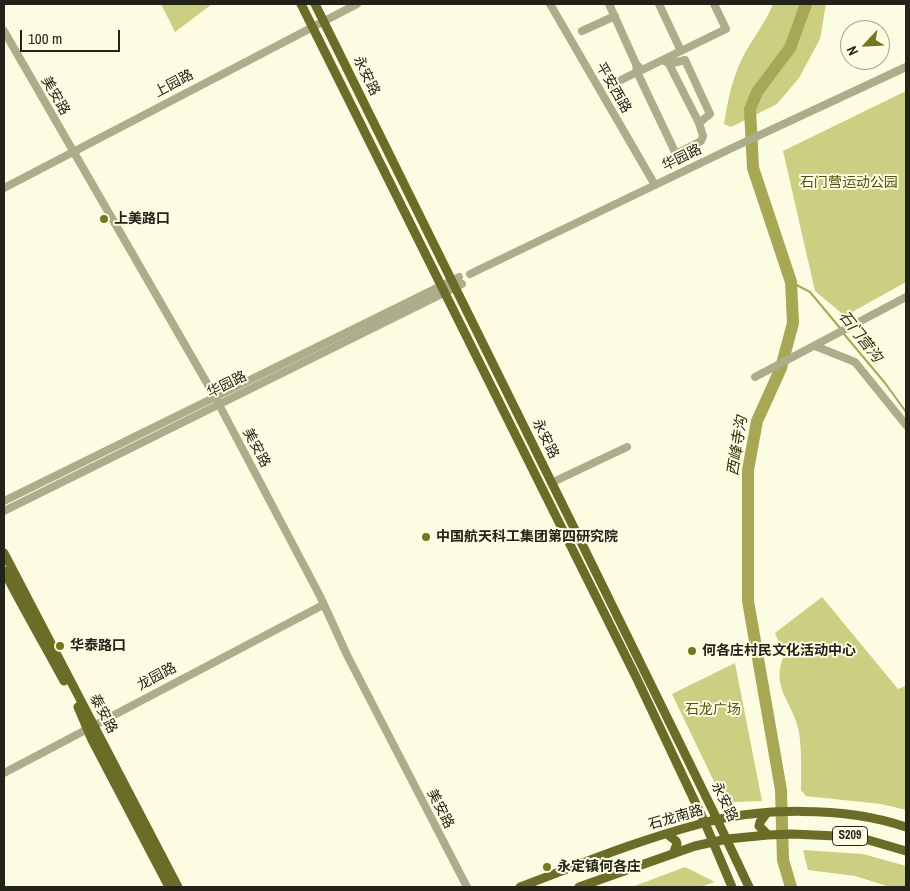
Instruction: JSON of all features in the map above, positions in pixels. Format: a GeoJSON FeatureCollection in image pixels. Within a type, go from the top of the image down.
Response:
{"type":"FeatureCollection","features":[{"type":"Feature","properties":{"kind":"main road","name":"永安路"},"geometry":{"type":"LineString","coordinates":[[301,4],[633,671],[705,823],[732,887]]}},
{"type":"Feature","properties":{"kind":"main road","name":"永安路"},"geometry":{"type":"LineString","coordinates":[[315,4],[456,282],[749,887]]}},
{"type":"Feature","properties":{"kind":"main road","name":"泰安路"},"geometry":{"type":"LineString","coordinates":[[4,553],[169,887]]}},
{"type":"Feature","properties":{"kind":"main road","name":"泰安路"},"geometry":{"type":"LineString","coordinates":[[4,571],[29,620],[42,639],[91,726],[178,887]]}},
{"type":"Feature","properties":{"kind":"main road","name":"石龙南路"},"geometry":{"type":"LineString","coordinates":[[520,887],[594,858],[667,834],[718,820],[767,813],[823,811],[861,816],[906,827]]}},
{"type":"Feature","properties":{"kind":"main road"},"geometry":{"type":"LineString","coordinates":[[767,813],[759,826],[768,835]]}},
{"type":"Feature","properties":{"kind":"main road"},"geometry":{"type":"LineString","coordinates":[[667,834],[677,844],[673,854]]}},
{"type":"Feature","properties":{"kind":"main road","name":"S209"},"geometry":{"type":"LineString","coordinates":[[579,887],[695,846],[727,839],[792,834],[858,837],[906,851]]}},
{"type":"Feature","properties":{"kind":"street","name":"上园路"},"geometry":{"type":"LineString","coordinates":[[4,188],[357,4]]}},
{"type":"Feature","properties":{"kind":"street","name":"平安西路"},"geometry":{"type":"LineString","coordinates":[[550,4],[655,185]]}},
{"type":"Feature","properties":{"kind":"street"},"geometry":{"type":"LineString","coordinates":[[610,4],[636,68],[676,154],[701,141],[702,136],[699,123],[666,62]]}},
{"type":"Feature","properties":{"kind":"street"},"geometry":{"type":"LineString","coordinates":[[666,62],[681,51],[726,29],[714,4]]}},
{"type":"Feature","properties":{"kind":"street"},"geometry":{"type":"LineString","coordinates":[[662,5],[681,51]]}},
{"type":"Feature","properties":{"kind":"street"},"geometry":{"type":"LineString","coordinates":[[582,31],[615,16]]}},
{"type":"Feature","properties":{"kind":"street","name":"美安路"},"geometry":{"type":"LineString","coordinates":[[4,31],[216,400],[320,596],[347,655],[467,887]]}},
{"type":"Feature","properties":{"kind":"street"},"geometry":{"type":"LineString","coordinates":[[636,68],[642,70],[666,62],[684,60],[710,114],[699,123]]}},
{"type":"Feature","properties":{"kind":"street","name":"华园路"},"geometry":{"type":"LineString","coordinates":[[470,274],[906,67]]}},
{"type":"Feature","properties":{"kind":"street"},"geometry":{"type":"LineString","coordinates":[[611,85],[636,68]]}},
{"type":"Feature","properties":{"kind":"street","name":"华园路"},"geometry":{"type":"LineString","coordinates":[[4,501],[216,400],[456,282]]}},
{"type":"Feature","properties":{"kind":"street"},"geometry":{"type":"LineString","coordinates":[[755,377],[906,297]]}},
{"type":"Feature","properties":{"kind":"street"},"geometry":{"type":"LineString","coordinates":[[815,346],[856,362],[906,425]]}},
{"type":"Feature","properties":{"kind":"street","name":"华园路"},"geometry":{"type":"LineString","coordinates":[[4,511],[216,400]]}},
{"type":"Feature","properties":{"kind":"street"},"geometry":{"type":"LineString","coordinates":[[552,483],[627,447]]}},
{"type":"Feature","properties":{"kind":"street","name":"龙园路"},"geometry":{"type":"LineString","coordinates":[[4,773],[323,605]]}},
{"type":"Feature","properties":{"kind":"green space"},"geometry":{"type":"Polygon","coordinates":[[[161,4],[212,4],[175,32],[161,4]]]}},
{"type":"Feature","properties":{"kind":"green space"},"geometry":{"type":"Polygon","coordinates":[[[773,4],[826,4],[820,39],[799,78],[777,104],[731,127],[724,124],[734,78],[741,60],[764,23],[773,4]]]}},
{"type":"Feature","properties":{"kind":"green space","name":"石门营运动公园"},"geometry":{"type":"Polygon","coordinates":[[[906,91],[906,282],[845,316],[815,291],[783,151],[906,91]]]}},
{"type":"Feature","properties":{"kind":"green space"},"geometry":{"type":"Polygon","coordinates":[[[822,597],[898,689],[906,686],[906,810],[881,804],[806,796],[801,790],[799,732],[781,686],[780,667],[784,655],[775,633],[822,597]]]}},
{"type":"Feature","properties":{"kind":"green space","name":"石龙广场"},"geometry":{"type":"Polygon","coordinates":[[[735,663],[762,801],[734,802],[720,794],[672,694],[735,663]]]}},
{"type":"Feature","properties":{"kind":"green space"},"geometry":{"type":"Polygon","coordinates":[[[803,850],[863,854],[906,866],[906,887],[890,887],[855,876],[808,870],[803,850]]]}},
{"type":"Feature","properties":{"kind":"green space"},"geometry":{"type":"Polygon","coordinates":[[[685,867],[715,882],[700,887],[632,887],[685,867]]]}},
{"type":"Feature","properties":{"kind":"waterway","name":"西峰寺沟"},"geometry":{"type":"LineString","coordinates":[[791,887],[783,860],[781,790],[748,601],[748,470],[757,421],[781,368],[793,323],[791,282],[753,168],[750,109],[757,92],[790,48],[806,4]]}},
{"type":"Feature","properties":{"kind":"waterway","name":"石门营沟"},"geometry":{"type":"LineString","coordinates":[[791,282],[810,292],[840,328]]}},
{"type":"Feature","properties":{"kind":"waterway","name":"石门营沟"},"geometry":{"type":"LineString","coordinates":[[844,334],[885,383],[906,412]]}},
{"type":"Feature","properties":{"kind":"place","name":"上美路口"},"geometry":{"type":"Point","coordinates":[104,219]}},
{"type":"Feature","properties":{"kind":"place","name":"中国航天科工集团第四研究院"},"geometry":{"type":"Point","coordinates":[426,537]}},
{"type":"Feature","properties":{"kind":"place","name":"华泰路口"},"geometry":{"type":"Point","coordinates":[60,646]}},
{"type":"Feature","properties":{"kind":"place","name":"何各庄村民文化活动中心"},"geometry":{"type":"Point","coordinates":[692,651]}},
{"type":"Feature","properties":{"kind":"place","name":"永定镇何各庄"},"geometry":{"type":"Point","coordinates":[547,867]}}]}
